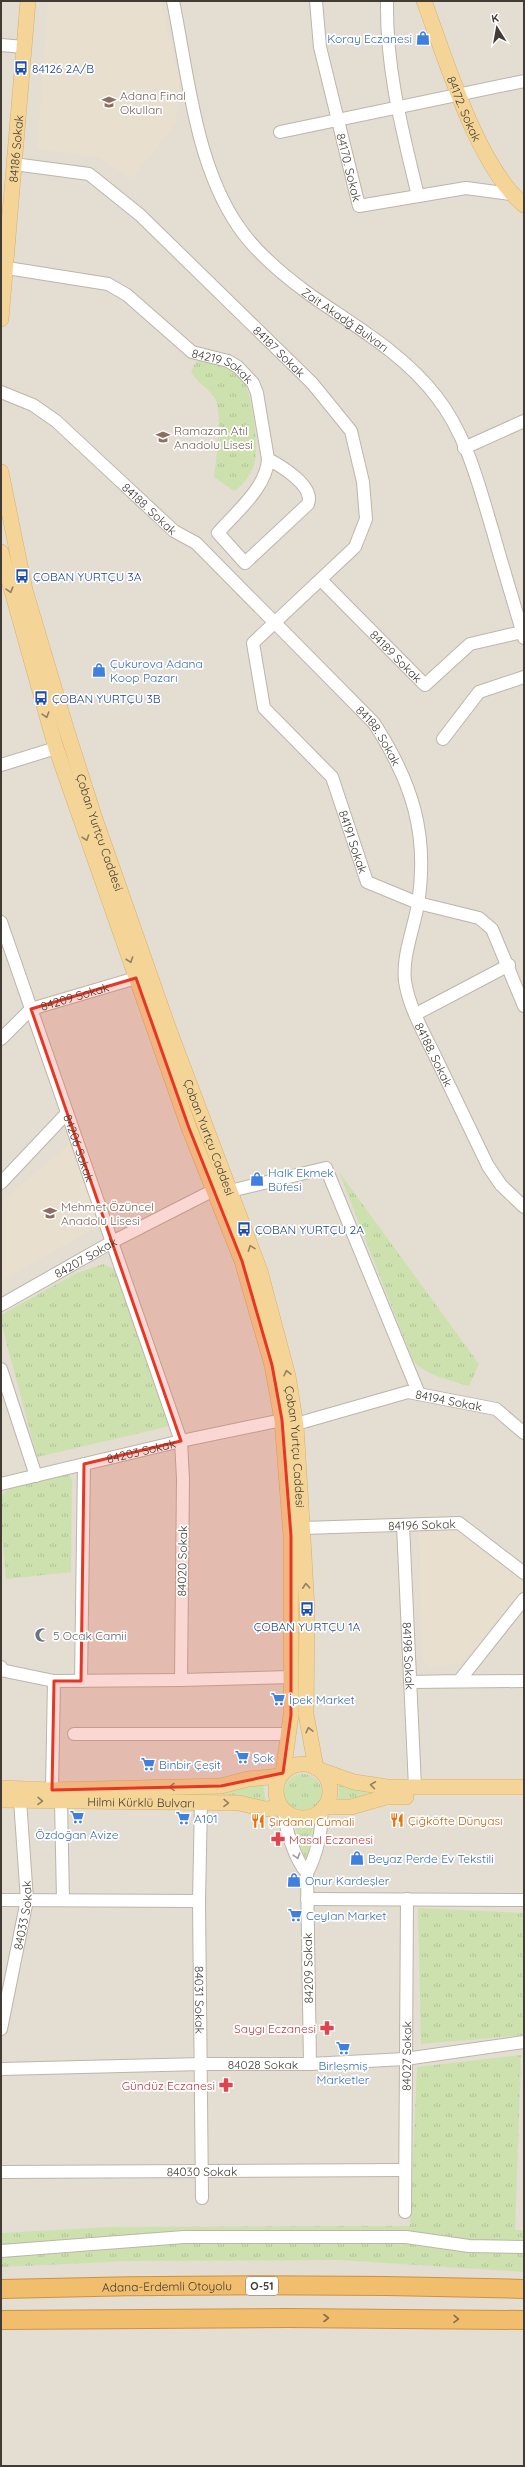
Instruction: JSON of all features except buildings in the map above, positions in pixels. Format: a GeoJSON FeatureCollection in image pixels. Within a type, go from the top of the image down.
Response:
{"type":"FeatureCollection","features":[{"type":"Feature","properties":{"kind":"highway"},"geometry":{"type":"LineString","coordinates":[[1,2277],[212,2274],[400,2277],[479,2288]]}},
{"type":"Feature","properties":{"kind":"highway","name":"Adana-Erdemli Otoyolu"},"geometry":{"type":"LineString","coordinates":[[1,2289],[109,2286],[524,2289]]}},
{"type":"Feature","properties":{"kind":"highway"},"geometry":{"type":"LineString","coordinates":[[1,2320],[286,2318],[524,2320]]}},
{"type":"Feature","properties":{"kind":"highway"},"geometry":{"type":"LineString","coordinates":[[1,2330],[197,2327],[265,2324],[286,2318]]}},
{"type":"Feature","properties":{"kind":"main road","name":"84186 Sokak"},"geometry":{"type":"LineString","coordinates":[[1,319],[4,268],[28,1]]}},
{"type":"Feature","properties":{"kind":"main road","name":"84172. Sokak"},"geometry":{"type":"LineString","coordinates":[[424,1],[459,94],[477,136],[502,182],[511,194],[524,205]]}},
{"type":"Feature","properties":{"kind":"main road","name":"Çoban Yurtçu Caddesi"},"geometry":{"type":"LineString","coordinates":[[1,485],[8,508],[25,590],[93,812],[168,1027],[260,1271],[278,1333],[288,1376],[292,1677],[291,1715],[282,1774]]}},
{"type":"Feature","properties":{"kind":"main road","name":"Çoban Yurtçu Caddesi"},"geometry":{"type":"LineString","coordinates":[[1,552],[56,748],[189,1128],[242,1261],[289,1422],[303,1528],[307,1609],[306,1714],[318,1769]]}},
{"type":"Feature","properties":{"kind":"main road"},"geometry":{"type":"LineString","coordinates":[[524,1787],[387,1787],[354,1782],[302,1764],[294,1766],[282,1774],[275,1792],[282,1810],[295,1818],[304,1818],[323,1809],[351,1807],[386,1797],[524,1798]]}},
{"type":"Feature","properties":{"kind":"main road"},"geometry":{"type":"LineString","coordinates":[[318,1769],[330,1786],[330,1795],[323,1809]]}},
{"type":"Feature","properties":{"kind":"main road","name":"Hilmi Kürklü Bulvarı"},"geometry":{"type":"LineString","coordinates":[[1,1800],[20,1800],[57,1796],[221,1786],[248,1779],[282,1774]]}},
{"type":"Feature","properties":{"kind":"main road","name":"Hilmi Kürklü Bulvarı"},"geometry":{"type":"LineString","coordinates":[[1,1788],[57,1796],[240,1803],[265,1809],[282,1810]]}},
{"type":"Feature","properties":{"kind":"street","name":"Zait Akadğ Bulvarı"},"geometry":{"type":"LineString","coordinates":[[173,1],[204,156],[221,197],[238,226],[256,248],[273,265],[309,294],[367,332],[397,355],[437,397],[473,466],[523,635]]}},
{"type":"Feature","properties":{"kind":"street","name":"84170. Sokak"},"geometry":{"type":"LineString","coordinates":[[316,1],[320,47],[359,206],[466,188],[511,194]]}},
{"type":"Feature","properties":{"kind":"street"},"geometry":{"type":"LineString","coordinates":[[387,1],[387,33],[396,108],[418,196]]}},
{"type":"Feature","properties":{"kind":"street"},"geometry":{"type":"LineString","coordinates":[[1,45],[24,47]]}},
{"type":"Feature","properties":{"kind":"street"},"geometry":{"type":"LineString","coordinates":[[280,132],[524,81]]}},
{"type":"Feature","properties":{"kind":"street","name":"84187 Sokak"},"geometry":{"type":"LineString","coordinates":[[14,164],[89,174],[140,215],[312,383],[351,431],[363,482],[366,520],[355,547],[275,623]]}},
{"type":"Feature","properties":{"kind":"street","name":"84219 Sokak"},"geometry":{"type":"LineString","coordinates":[[4,268],[108,284],[127,295],[192,352],[228,362],[238,367],[253,383],[257,393],[268,459],[268,469],[260,484],[218,533],[245,563],[309,500],[306,489],[287,470],[268,459]]}},
{"type":"Feature","properties":{"kind":"street","name":"84188. Sokak"},"geometry":{"type":"LineString","coordinates":[[1,392],[33,405],[56,421],[174,531],[196,543],[374,723],[393,752],[406,780],[417,812],[421,862],[418,903],[405,980],[416,1014],[488,1166],[501,1185],[524,1207]]}},
{"type":"Feature","properties":{"kind":"street"},"geometry":{"type":"LineString","coordinates":[[464,448],[524,421]]}},
{"type":"Feature","properties":{"kind":"street","name":"84189 Sokak"},"geometry":{"type":"LineString","coordinates":[[321,580],[425,685],[470,644],[523,635]]}},
{"type":"Feature","properties":{"kind":"street","name":"84191 Sokak"},"geometry":{"type":"LineString","coordinates":[[275,623],[253,644],[264,708],[332,777],[367,882],[418,903],[479,918],[492,929],[509,965],[524,1006]]}},
{"type":"Feature","properties":{"kind":"street"},"geometry":{"type":"LineString","coordinates":[[444,739],[479,692],[524,677]]}},
{"type":"Feature","properties":{"kind":"street"},"geometry":{"type":"LineString","coordinates":[[1,765],[56,748]]}},
{"type":"Feature","properties":{"kind":"street","name":"84206 Sokak"},"geometry":{"type":"LineString","coordinates":[[1,922],[180,1441]]}},
{"type":"Feature","properties":{"kind":"street"},"geometry":{"type":"LineString","coordinates":[[416,1014],[509,965]]}},
{"type":"Feature","properties":{"kind":"street","name":"84209 Sokak"},"geometry":{"type":"LineString","coordinates":[[1,1039],[31,1009],[136,978]]}},
{"type":"Feature","properties":{"kind":"street"},"geometry":{"type":"LineString","coordinates":[[1,1184],[67,1113]]}},
{"type":"Feature","properties":{"kind":"street"},"geometry":{"type":"LineString","coordinates":[[230,1191],[326,1168],[419,1394]]}},
{"type":"Feature","properties":{"kind":"street","name":"84207 Sokak"},"geometry":{"type":"LineString","coordinates":[[1,1306],[112,1242],[214,1190]]}},
{"type":"Feature","properties":{"kind":"street"},"geometry":{"type":"LineString","coordinates":[[1,1369],[36,1476]]}},
{"type":"Feature","properties":{"kind":"street","name":"84194 Sokak"},"geometry":{"type":"LineString","coordinates":[[289,1422],[408,1392],[496,1409],[524,1433]]}},
{"type":"Feature","properties":{"kind":"street","name":"84203 Sokak"},"geometry":{"type":"LineString","coordinates":[[1,1484],[180,1441],[289,1422]]}},
{"type":"Feature","properties":{"kind":"street","name":"84020 Sokak"},"geometry":{"type":"LineString","coordinates":[[180,1441],[183,1479],[181,1680]]}},
{"type":"Feature","properties":{"kind":"street"},"geometry":{"type":"LineString","coordinates":[[81,1681],[84,1464]]}},
{"type":"Feature","properties":{"kind":"street","name":"84196 Sokak"},"geometry":{"type":"LineString","coordinates":[[303,1528],[459,1523],[524,1573]]}},
{"type":"Feature","properties":{"kind":"street","name":"84198 Sokak"},"geometry":{"type":"LineString","coordinates":[[403,1525],[415,1787]]}},
{"type":"Feature","properties":{"kind":"street"},"geometry":{"type":"LineString","coordinates":[[410,1682],[459,1681],[524,1599]]}},
{"type":"Feature","properties":{"kind":"street"},"geometry":{"type":"LineString","coordinates":[[1,1666],[1,1670],[54,1681],[292,1677]]}},
{"type":"Feature","properties":{"kind":"street"},"geometry":{"type":"LineString","coordinates":[[54,1681],[57,1796],[62,1900]]}},
{"type":"Feature","properties":{"kind":"street"},"geometry":{"type":"LineString","coordinates":[[410,1682],[524,1682]]}},
{"type":"Feature","properties":{"kind":"street"},"geometry":{"type":"LineString","coordinates":[[74,1734],[288,1734]]}},
{"type":"Feature","properties":{"kind":"street","name":"84033 Sokak"},"geometry":{"type":"LineString","coordinates":[[1,2029],[27,1900],[20,1800]]}},
{"type":"Feature","properties":{"kind":"street","name":"84031 Sokak"},"geometry":{"type":"LineString","coordinates":[[201,1802],[199,1901],[202,2064],[202,2198]]}},
{"type":"Feature","properties":{"kind":"street"},"geometry":{"type":"LineString","coordinates":[[282,1810],[300,1865],[307,1873],[312,1863],[322,1823],[323,1809]]}},
{"type":"Feature","properties":{"kind":"street","name":"84209 Sokak"},"geometry":{"type":"LineString","coordinates":[[307,1873],[310,2064]]}},
{"type":"Feature","properties":{"kind":"street"},"geometry":{"type":"LineString","coordinates":[[307,1899],[524,1900]]}},
{"type":"Feature","properties":{"kind":"street","name":"84027 Sokak"},"geometry":{"type":"LineString","coordinates":[[405,2212],[404,2170],[407,1899]]}},
{"type":"Feature","properties":{"kind":"street"},"geometry":{"type":"LineString","coordinates":[[1,1900],[199,1901]]}},
{"type":"Feature","properties":{"kind":"street","name":"84028 Sokak"},"geometry":{"type":"LineString","coordinates":[[1,2069],[202,2064],[310,2064],[405,2059],[524,2042]]}},
{"type":"Feature","properties":{"kind":"street","name":"84030 Sokak"},"geometry":{"type":"LineString","coordinates":[[1,2172],[404,2170]]}},
{"type":"Feature","properties":{"kind":"street"},"geometry":{"type":"LineString","coordinates":[[1,2251],[184,2237],[406,2237],[469,2246],[524,2247]]}},
{"type":"Feature","properties":{"kind":"highlighted area"},"geometry":{"type":"Polygon","coordinates":[[[136,978],[189,1128],[242,1261],[272,1365],[282,1420],[291,1536],[292,1618],[291,1715],[283,1773],[221,1786],[52,1790],[54,1681],[81,1681],[84,1464],[181,1441],[31,1009],[136,978]]]}},
{"type":"Feature","properties":{"kind":"shaded area"},"geometry":{"type":"Polygon","coordinates":[[[1,1],[524,1],[524,2466],[1,2466],[1,1]]]}},
{"type":"Feature","properties":{"kind":"shaded area","name":"Adana Final Okulları"},"geometry":{"type":"Polygon","coordinates":[[[48,1],[161,1],[180,81],[176,124],[132,179],[99,158],[37,148],[48,1]]]}},
{"type":"Feature","properties":{"kind":"shaded area","name":"Mehmet Özüncel Anadolu Lisesi"},"geometry":{"type":"Polygon","coordinates":[[[70,1143],[103,1224],[1,1281],[1,1202],[70,1143]]]}},
{"type":"Feature","properties":{"kind":"shaded area"},"geometry":{"type":"Polygon","coordinates":[[[457,1528],[524,1583],[524,1588],[461,1664],[429,1667],[422,1659],[419,1529],[457,1528]]]}},
{"type":"Feature","properties":{"kind":"green space"},"geometry":{"type":"Polygon","coordinates":[[[202,360],[224,364],[234,370],[242,378],[246,385],[252,407],[256,457],[253,469],[240,487],[234,491],[214,477],[219,424],[217,404],[214,397],[191,371],[196,362],[202,360]]]}},
{"type":"Feature","properties":{"kind":"green space"},"geometry":{"type":"Polygon","coordinates":[[[339,1172],[479,1364],[469,1386],[432,1374],[413,1361],[339,1172]]]}},
{"type":"Feature","properties":{"kind":"green space"},"geometry":{"type":"Polygon","coordinates":[[[103,1264],[114,1269],[170,1426],[37,1457],[1,1322],[1,1315],[77,1273],[103,1264]]]}},
{"type":"Feature","properties":{"kind":"green space"},"geometry":{"type":"Polygon","coordinates":[[[62,1472],[70,1475],[72,1481],[71,1572],[6,1579],[1,1522],[2,1495],[15,1483],[62,1472]]]}},
{"type":"Feature","properties":{"kind":"green space"},"geometry":{"type":"Polygon","coordinates":[[[303,1774],[316,1780],[322,1793],[316,1806],[303,1812],[290,1806],[284,1793],[290,1780],[303,1774]]]}},
{"type":"Feature","properties":{"kind":"green space"},"geometry":{"type":"Polygon","coordinates":[[[263,1784],[266,1802],[221,1794],[14,1796],[220,1792],[263,1784]]]}},
{"type":"Feature","properties":{"kind":"green space"},"geometry":{"type":"Polygon","coordinates":[[[339,1784],[381,1794],[338,1801],[339,1784]]]}},
{"type":"Feature","properties":{"kind":"green space"},"geometry":{"type":"Polygon","coordinates":[[[296,1828],[313,1828],[306,1863],[296,1828]]]}},
{"type":"Feature","properties":{"kind":"green space"},"geometry":{"type":"Polygon","coordinates":[[[418,1908],[524,1913],[524,2035],[421,2044],[418,1908]]]}},
{"type":"Feature","properties":{"kind":"green space"},"geometry":{"type":"Polygon","coordinates":[[[521,2055],[515,2230],[524,2230],[524,2272],[339,2260],[131,2261],[1,2267],[1,2233],[110,2227],[410,2226],[417,2067],[521,2055]]]}},
{"type":"Feature","properties":{"kind":"place","name":"Koray Eczanesi"},"geometry":{"type":"Point","coordinates":[423,38]}},
{"type":"Feature","properties":{"kind":"place","name":"84126 2A/B"},"geometry":{"type":"Point","coordinates":[21,68]}},
{"type":"Feature","properties":{"kind":"place","name":"Adana Final Okulları"},"geometry":{"type":"Point","coordinates":[109,102]}},
{"type":"Feature","properties":{"kind":"place","name":"Ramazan Atıl Anadolu Lisesi"},"geometry":{"type":"Point","coordinates":[163,437]}},
{"type":"Feature","properties":{"kind":"place","name":"ÇOBAN YURTÇU 3A"},"geometry":{"type":"Point","coordinates":[22,576]}},
{"type":"Feature","properties":{"kind":"place","name":"Çukurova Adana Koop Pazarı"},"geometry":{"type":"Point","coordinates":[99,670]}},
{"type":"Feature","properties":{"kind":"place","name":"ÇOBAN YURTÇU 3B"},"geometry":{"type":"Point","coordinates":[41,698]}},
{"type":"Feature","properties":{"kind":"place","name":"Halk Ekmek Büfesi"},"geometry":{"type":"Point","coordinates":[257,1179]}},
{"type":"Feature","properties":{"kind":"place","name":"Mehmet Özüncel Anadolu Lisesi"},"geometry":{"type":"Point","coordinates":[50,1213]}},
{"type":"Feature","properties":{"kind":"place","name":"ÇOBAN YURTÇU 2A"},"geometry":{"type":"Point","coordinates":[244,1229]}},
{"type":"Feature","properties":{"kind":"place","name":"ÇOBAN YURTÇU 1A"},"geometry":{"type":"Point","coordinates":[307,1609]}},
{"type":"Feature","properties":{"kind":"place","name":"5 Ocak Camii"},"geometry":{"type":"Point","coordinates":[42,1635]}},
{"type":"Feature","properties":{"kind":"place","name":"İpek Market"},"geometry":{"type":"Point","coordinates":[278,1699]}},
{"type":"Feature","properties":{"kind":"place","name":"Şok"},"geometry":{"type":"Point","coordinates":[242,1757]}},
{"type":"Feature","properties":{"kind":"place","name":"Binbir Çeşit"},"geometry":{"type":"Point","coordinates":[148,1764]}},
{"type":"Feature","properties":{"kind":"place","name":"Özdoğan Avize"},"geometry":{"type":"Point","coordinates":[77,1817]}},
{"type":"Feature","properties":{"kind":"place","name":"A101"},"geometry":{"type":"Point","coordinates":[183,1818]}},
{"type":"Feature","properties":{"kind":"place","name":"Çiğköfte Dünyası"},"geometry":{"type":"Point","coordinates":[397,1820]}},
{"type":"Feature","properties":{"kind":"place","name":"Şırdancı Cumali"},"geometry":{"type":"Point","coordinates":[258,1821]}},
{"type":"Feature","properties":{"kind":"place","name":"Masal Eczanesi"},"geometry":{"type":"Point","coordinates":[278,1839]}},
{"type":"Feature","properties":{"kind":"place","name":"Beyaz Perde Ev Tekstili"},"geometry":{"type":"Point","coordinates":[357,1858]}},
{"type":"Feature","properties":{"kind":"place","name":"Onur Kardeşler"},"geometry":{"type":"Point","coordinates":[294,1880]}},
{"type":"Feature","properties":{"kind":"place","name":"Ceylan Market"},"geometry":{"type":"Point","coordinates":[295,1915]}},
{"type":"Feature","properties":{"kind":"place","name":"Saygı Eczanesi"},"geometry":{"type":"Point","coordinates":[327,2028]}},
{"type":"Feature","properties":{"kind":"place","name":"Birleşmiş Marketler"},"geometry":{"type":"Point","coordinates":[343,2048]}},
{"type":"Feature","properties":{"kind":"place","name":"Gündüz Eczanesi"},"geometry":{"type":"Point","coordinates":[226,2085]}}]}
